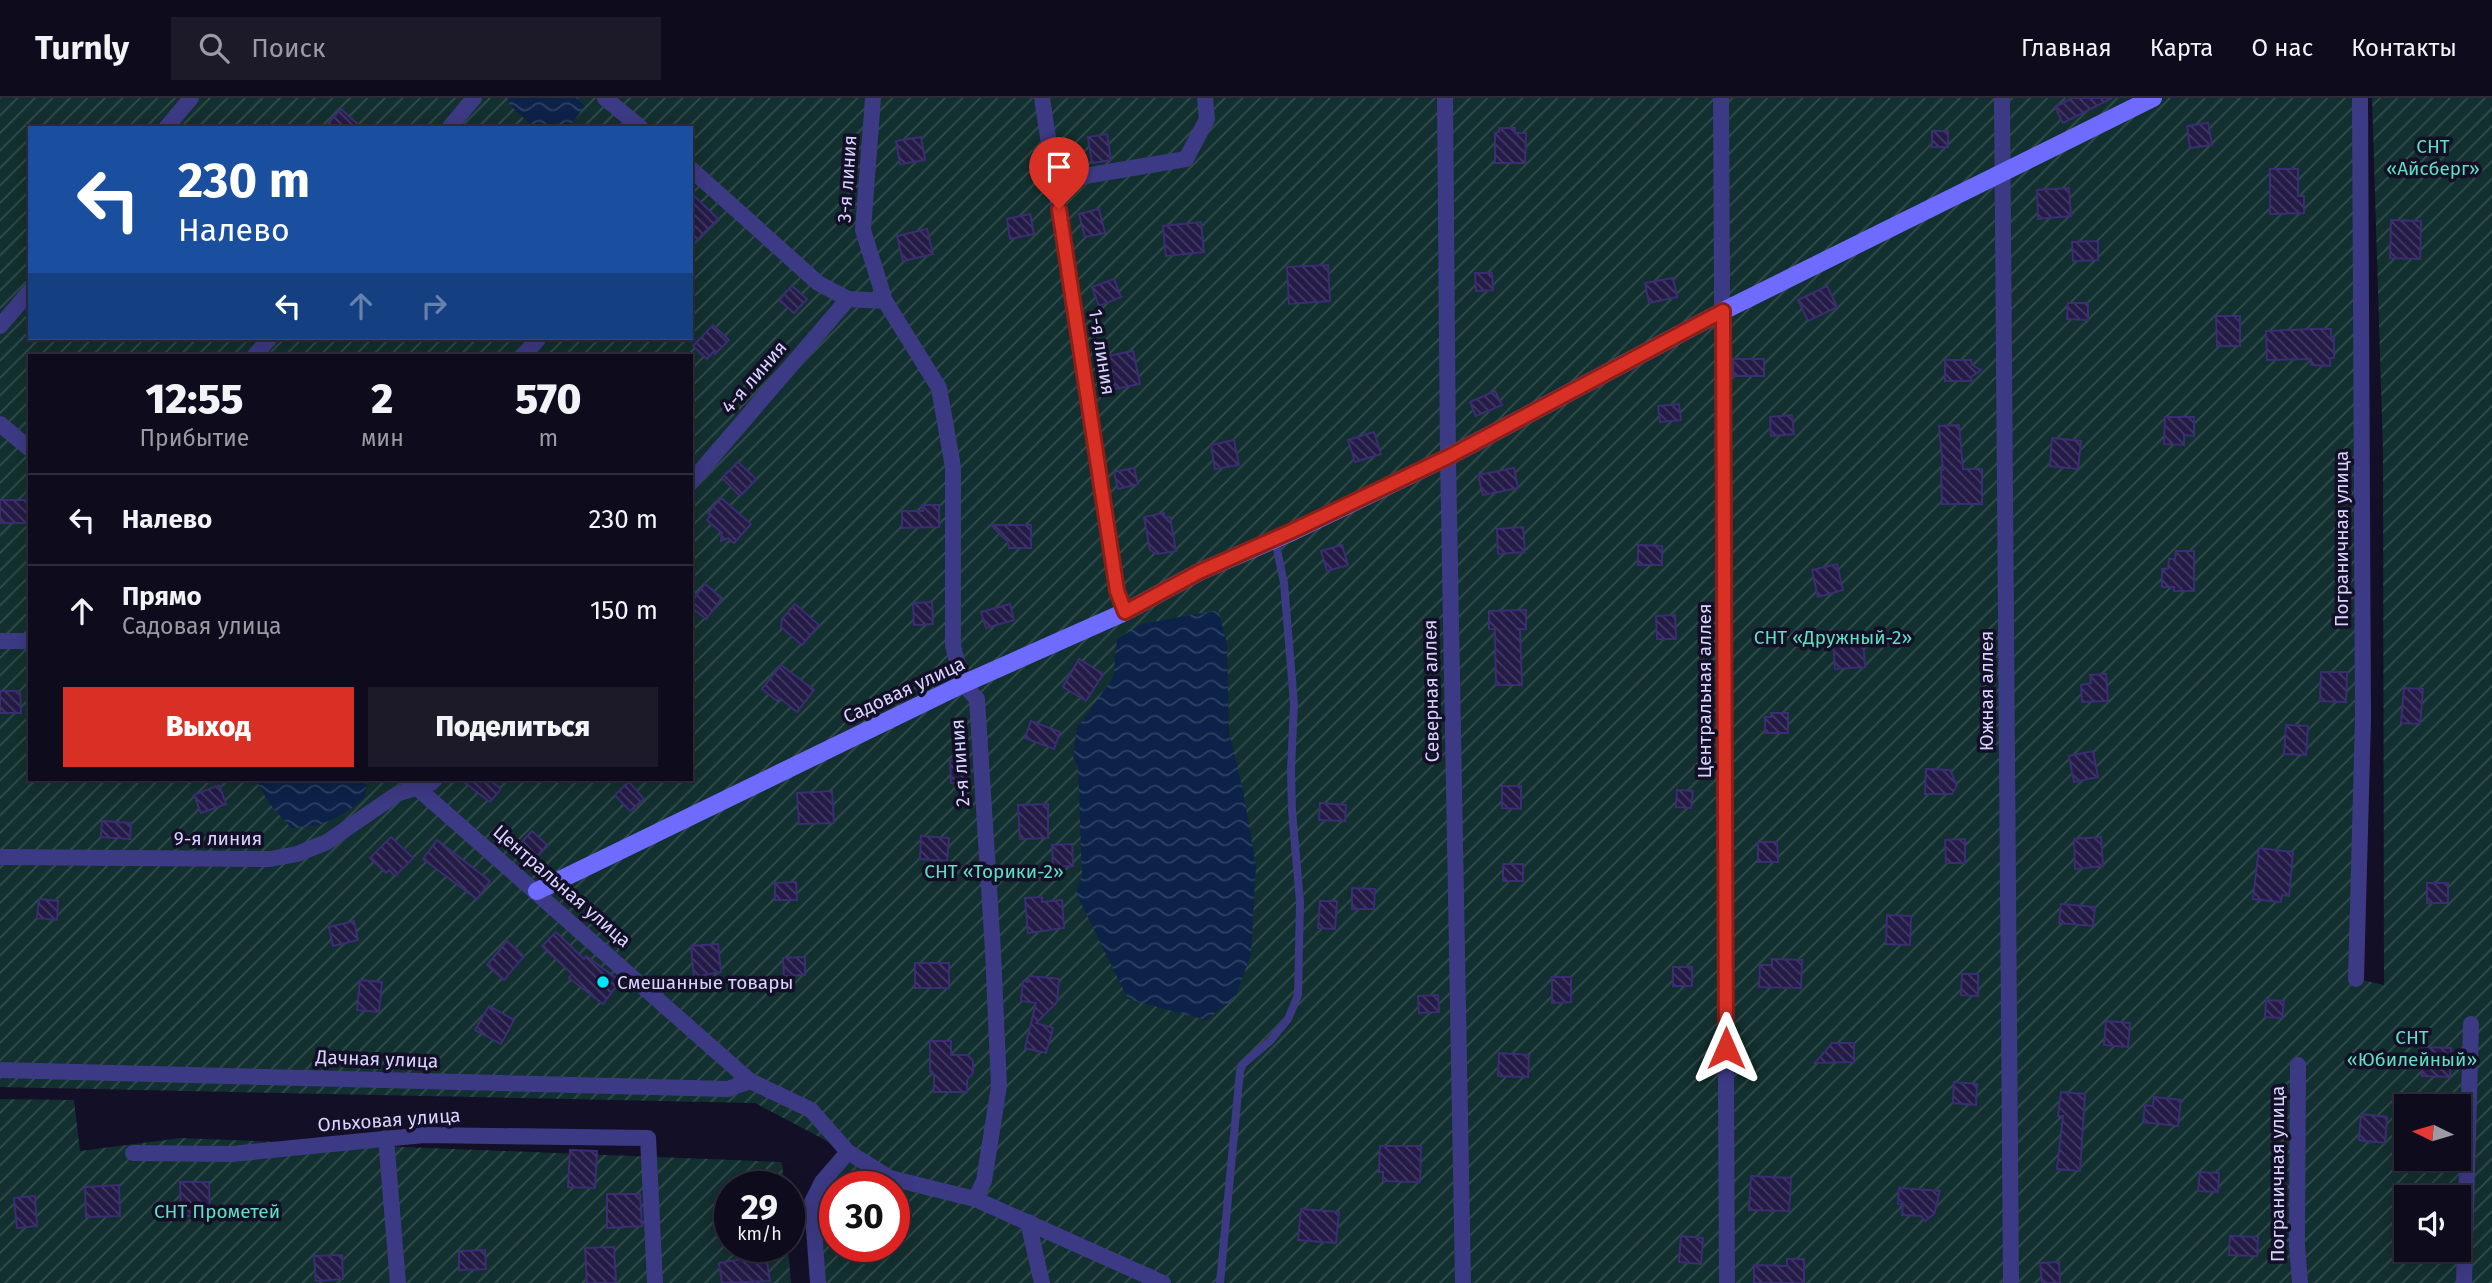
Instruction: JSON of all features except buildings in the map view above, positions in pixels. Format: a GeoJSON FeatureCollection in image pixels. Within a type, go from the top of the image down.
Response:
{"type":"FeatureCollection","features":[{"type":"Feature","properties":{"kind":"street"},"geometry":{"type":"LineString","coordinates":[[168,126],[191,98]]}},
{"type":"Feature","properties":{"kind":"street"},"geometry":{"type":"LineString","coordinates":[[451,126],[474,98]]}},
{"type":"Feature","properties":{"kind":"street"},"geometry":{"type":"LineString","coordinates":[[605,98],[639,126]]}},
{"type":"Feature","properties":{"kind":"street","name":"3-я линия"},"geometry":{"type":"LineString","coordinates":[[873,98],[863,230],[885,302]]}},
{"type":"Feature","properties":{"kind":"street","name":"1-я линия"},"geometry":{"type":"LineString","coordinates":[[1042,98],[1117,591],[1125,612]]}},
{"type":"Feature","properties":{"kind":"street"},"geometry":{"type":"LineString","coordinates":[[1055,181],[1186,159],[1208,119],[1206,98]]}},
{"type":"Feature","properties":{"kind":"street","name":"Северная аллея"},"geometry":{"type":"LineString","coordinates":[[1445,98],[1448,457],[1464,1283]]}},
{"type":"Feature","properties":{"kind":"street","name":"Центральная аллея"},"geometry":{"type":"LineString","coordinates":[[1721,98],[1727,1283]]}},
{"type":"Feature","properties":{"kind":"street","name":"Южная аллея"},"geometry":{"type":"LineString","coordinates":[[2002,98],[2011,1283]]}},
{"type":"Feature","properties":{"kind":"street","name":"Садовая улица"},"geometry":{"type":"LineString","coordinates":[[537,891],[963,684],[1125,612],[1199,572],[1448,457],[1723,311],[2153,98]]}},
{"type":"Feature","properties":{"kind":"street","name":"Пограничная улица"},"geometry":{"type":"LineString","coordinates":[[2356,979],[2363,719],[2360,98]]}},
{"type":"Feature","properties":{"kind":"street"},"geometry":{"type":"LineString","coordinates":[[693,171],[818,284],[848,299],[885,302]]}},
{"type":"Feature","properties":{"kind":"street"},"geometry":{"type":"LineString","coordinates":[[0,326],[28,293]]}},
{"type":"Feature","properties":{"kind":"street","name":"4-я линия"},"geometry":{"type":"LineString","coordinates":[[693,480],[848,299]]}},
{"type":"Feature","properties":{"kind":"street","name":"2-я линия"},"geometry":{"type":"LineString","coordinates":[[885,302],[939,388],[953,467],[953,646],[963,684],[977,699],[999,1086],[984,1181],[975,1199]]}},
{"type":"Feature","properties":{"kind":"street"},"geometry":{"type":"LineString","coordinates":[[256,354],[268,340]]}},
{"type":"Feature","properties":{"kind":"street"},"geometry":{"type":"LineString","coordinates":[[524,354],[537,340]]}},
{"type":"Feature","properties":{"kind":"street"},"geometry":{"type":"LineString","coordinates":[[0,424],[28,447]]}},
{"type":"Feature","properties":{"kind":"street"},"geometry":{"type":"LineString","coordinates":[[0,641],[28,641]]}},
{"type":"Feature","properties":{"kind":"street"},"geometry":{"type":"LineString","coordinates":[[412,783],[433,781]]}},
{"type":"Feature","properties":{"kind":"street","name":"Центральная улица"},"geometry":{"type":"LineString","coordinates":[[412,783],[750,1081],[811,1110],[848,1152],[890,1178],[975,1199],[1163,1283]]}},
{"type":"Feature","properties":{"kind":"street","name":"9-я линия"},"geometry":{"type":"LineString","coordinates":[[0,857],[270,859],[297,854],[327,842],[412,783]]}},
{"type":"Feature","properties":{"kind":"street"},"geometry":{"type":"LineString","coordinates":[[2464,1283],[2471,1024]]}},
{"type":"Feature","properties":{"kind":"street","name":"Пограничная улица"},"geometry":{"type":"LineString","coordinates":[[2298,1065],[2297,1245],[2300,1283]]}},
{"type":"Feature","properties":{"kind":"street","name":"Дачная улица"},"geometry":{"type":"LineString","coordinates":[[0,1070],[728,1089],[750,1081]]}},
{"type":"Feature","properties":{"kind":"street","name":"Ольховая улица"},"geometry":{"type":"LineString","coordinates":[[133,1153],[232,1154],[424,1135],[648,1138],[655,1283]]}},
{"type":"Feature","properties":{"kind":"street"},"geometry":{"type":"LineString","coordinates":[[386,1138],[398,1283]]}},
{"type":"Feature","properties":{"kind":"street"},"geometry":{"type":"LineString","coordinates":[[818,1283],[812,1202],[822,1182],[848,1152]]}},
{"type":"Feature","properties":{"kind":"street"},"geometry":{"type":"LineString","coordinates":[[1028,1222],[1042,1283]]}},
{"type":"Feature","properties":{"kind":"lane"},"geometry":{"type":"LineString","coordinates":[[1220,1283],[1240,1071],[1243,1064],[1270,1041],[1289,1019],[1298,995],[1300,902],[1291,769],[1294,704],[1284,583],[1275,539]]}},
{"type":"Feature","properties":{"kind":"green space"},"geometry":{"type":"Polygon","coordinates":[[[0,98],[2360,98],[2357,979],[2384,985],[2383,452],[2372,98],[2492,98],[2492,1283],[818,1283],[812,1202],[819,1192],[819,1262],[910,1262],[910,1171],[834,1171],[848,1152],[755,1103],[0,1087],[0,98]]]}},
{"type":"Feature","properties":{"kind":"green space","name":"СНТ Прометей"},"geometry":{"type":"Polygon","coordinates":[[[0,1099],[74,1100],[80,1151],[181,1138],[782,1162],[783,1171],[714,1171],[714,1262],[789,1262],[791,1283],[0,1283],[0,1099]]]}},
{"type":"Feature","properties":{"kind":"water"},"geometry":{"type":"Polygon","coordinates":[[[508,98],[576,98],[585,106],[570,126],[532,126],[509,104],[508,98]]]}},
{"type":"Feature","properties":{"kind":"water"},"geometry":{"type":"Polygon","coordinates":[[[1218,610],[1227,643],[1229,732],[1243,790],[1256,866],[1251,954],[1235,998],[1206,1020],[1128,999],[1076,893],[1082,875],[1078,766],[1073,757],[1077,728],[1113,678],[1117,639],[1142,624],[1218,610]]]}},
{"type":"Feature","properties":{"kind":"water"},"geometry":{"type":"Polygon","coordinates":[[[256,781],[366,781],[365,797],[331,820],[312,826],[291,828],[269,803],[256,781]]]}},
{"type":"Feature","properties":{"kind":"place","name":"Смешанные товары"},"geometry":{"type":"Point","coordinates":[603,982]}},
{"type":"Feature","properties":{"kind":"route"},"geometry":{"type":"LineString","coordinates":[[1059,209],[1117,591],[1125,612],[1199,572],[1448,457],[1723,311],[1726,1048]]}},
{"type":"Feature","properties":{"kind":"park label","name":"СНТ «Айсберг»"},"geometry":{"type":"Point","coordinates":[2433,157]}},
{"type":"Feature","properties":{"kind":"park label","name":"СНТ «Дружный-2»"},"geometry":{"type":"Point","coordinates":[1833,637]}},
{"type":"Feature","properties":{"kind":"park label","name":"СНТ «Торики-2»"},"geometry":{"type":"Point","coordinates":[994,871]}},
{"type":"Feature","properties":{"kind":"park label","name":"СНТ «Юбилейный»"},"geometry":{"type":"Point","coordinates":[2412,1048]}}]}
